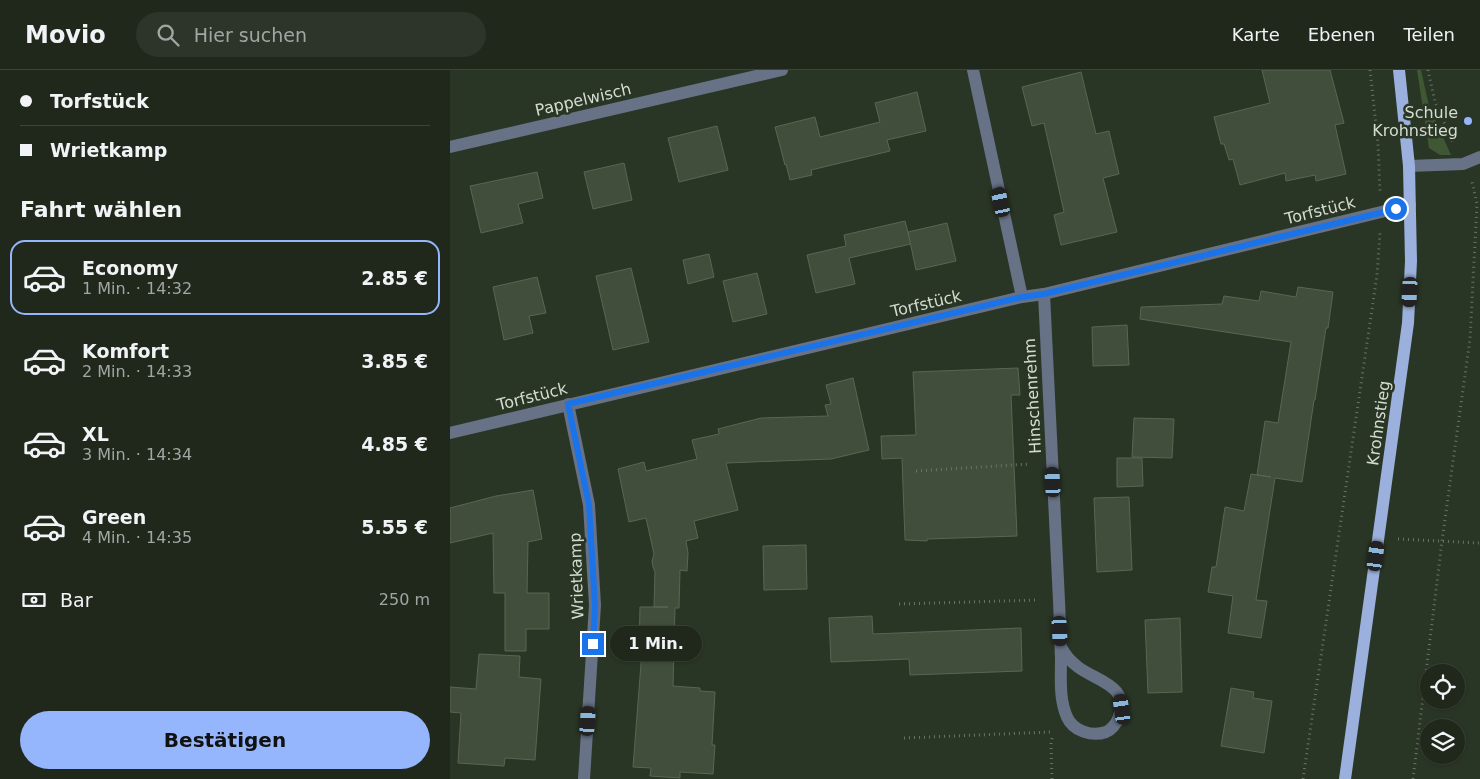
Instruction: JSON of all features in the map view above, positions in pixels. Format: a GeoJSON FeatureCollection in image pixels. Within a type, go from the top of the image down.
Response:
{"type":"FeatureCollection","features":[{"type":"Feature","properties":{"kind":"main road","name":"Krohnstieg"},"geometry":{"type":"LineString","coordinates":[[1345,779],[1408,323],[1411,261],[1409,166],[1399,70]]}},
{"type":"Feature","properties":{"kind":"street","name":"Pappelwisch"},"geometry":{"type":"LineString","coordinates":[[450,147],[782,70]]}},
{"type":"Feature","properties":{"kind":"street"},"geometry":{"type":"LineString","coordinates":[[973,70],[1022,297]]}},
{"type":"Feature","properties":{"kind":"street"},"geometry":{"type":"LineString","coordinates":[[1409,166],[1463,164],[1480,158]]}},
{"type":"Feature","properties":{"kind":"street","name":"Torfstück"},"geometry":{"type":"LineString","coordinates":[[450,433],[1022,297],[1044,294],[1410,205]]}},
{"type":"Feature","properties":{"kind":"street","name":"Hinschenrehm"},"geometry":{"type":"LineString","coordinates":[[1044,294],[1062,702],[1068,720],[1081,731],[1093,735],[1108,732],[1117,722],[1122,709],[1120,694],[1110,684],[1077,667],[1067,658],[1061,647]]}},
{"type":"Feature","properties":{"kind":"street","name":"Wrietkamp"},"geometry":{"type":"LineString","coordinates":[[568,404],[589,505],[595,605],[584,779]]}},
{"type":"Feature","properties":{"kind":"path"},"geometry":{"type":"LineString","coordinates":[[1303,779],[1377,275],[1381,212],[1378,144],[1370,70]]}},
{"type":"Feature","properties":{"kind":"path"},"geometry":{"type":"LineString","coordinates":[[1413,779],[1442,541],[1470,339],[1477,204],[1474,185],[1435,102],[1428,70]]}},
{"type":"Feature","properties":{"kind":"path"},"geometry":{"type":"LineString","coordinates":[[916,471],[1052,463]]}},
{"type":"Feature","properties":{"kind":"path"},"geometry":{"type":"LineString","coordinates":[[1378,538],[1480,543]]}},
{"type":"Feature","properties":{"kind":"path"},"geometry":{"type":"LineString","coordinates":[[899,604],[1059,600]]}},
{"type":"Feature","properties":{"kind":"path"},"geometry":{"type":"LineString","coordinates":[[904,738],[1054,732],[1051,742],[1052,779]]}},
{"type":"Feature","properties":{"kind":"green space"},"geometry":{"type":"Polygon","coordinates":[[[1417,70],[1421,70],[1429,106],[1451,155],[1440,155],[1429,148],[1417,70]]]}},
{"type":"Feature","properties":{"kind":"building"},"geometry":{"type":"Polygon","coordinates":[[[1262,70],[1330,70],[1344,123],[1335,125],[1346,174],[1316,181],[1315,175],[1286,181],[1285,173],[1240,185],[1233,159],[1229,160],[1224,144],[1221,144],[1214,117],[1270,103],[1262,70]]]}},
{"type":"Feature","properties":{"kind":"building"},"geometry":{"type":"Polygon","coordinates":[[[1081,72],[1096,134],[1109,131],[1119,174],[1103,178],[1117,232],[1061,245],[1054,215],[1064,212],[1044,123],[1032,126],[1022,87],[1081,72]]]}},
{"type":"Feature","properties":{"kind":"building"},"geometry":{"type":"Polygon","coordinates":[[[917,92],[926,131],[887,140],[890,151],[811,170],[812,175],[790,180],[775,127],[815,117],[820,137],[880,122],[875,103],[917,92]]]}},
{"type":"Feature","properties":{"kind":"building"},"geometry":{"type":"Polygon","coordinates":[[[717,126],[728,170],[679,182],[668,138],[717,126]]]}},
{"type":"Feature","properties":{"kind":"building"},"geometry":{"type":"Polygon","coordinates":[[[624,163],[632,200],[593,209],[584,172],[624,163]]]}},
{"type":"Feature","properties":{"kind":"building"},"geometry":{"type":"Polygon","coordinates":[[[537,172],[543,198],[518,204],[523,223],[481,233],[470,186],[537,172]]]}},
{"type":"Feature","properties":{"kind":"building"},"geometry":{"type":"Polygon","coordinates":[[[905,221],[911,244],[849,258],[855,284],[816,293],[807,255],[846,246],[844,235],[905,221]]]}},
{"type":"Feature","properties":{"kind":"building"},"geometry":{"type":"Polygon","coordinates":[[[947,223],[956,261],[916,270],[908,232],[947,223]]]}},
{"type":"Feature","properties":{"kind":"building"},"geometry":{"type":"Polygon","coordinates":[[[709,254],[714,277],[688,284],[683,260],[709,254]]]}},
{"type":"Feature","properties":{"kind":"building"},"geometry":{"type":"Polygon","coordinates":[[[631,268],[649,342],[613,350],[596,276],[631,268]]]}},
{"type":"Feature","properties":{"kind":"building"},"geometry":{"type":"Polygon","coordinates":[[[757,273],[767,314],[733,322],[723,281],[757,273]]]}},
{"type":"Feature","properties":{"kind":"building"},"geometry":{"type":"Polygon","coordinates":[[[537,277],[546,313],[529,316],[533,333],[504,340],[493,287],[537,277]]]}},
{"type":"Feature","properties":{"kind":"building"},"geometry":{"type":"Polygon","coordinates":[[[1298,287],[1333,292],[1302,482],[1275,478],[1256,600],[1267,601],[1261,638],[1228,633],[1233,596],[1208,592],[1212,567],[1216,567],[1225,507],[1244,511],[1251,474],[1257,475],[1265,421],[1278,423],[1291,342],[1140,319],[1141,307],[1222,304],[1224,296],[1259,301],[1261,291],[1296,297],[1298,287]]]}},
{"type":"Feature","properties":{"kind":"building"},"geometry":{"type":"Polygon","coordinates":[[[1127,325],[1129,365],[1093,366],[1092,327],[1127,325]]]}},
{"type":"Feature","properties":{"kind":"building"},"geometry":{"type":"Polygon","coordinates":[[[1018,368],[1020,395],[1011,395],[1017,536],[927,539],[927,541],[905,540],[902,458],[882,459],[881,436],[916,435],[913,372],[1018,368]]]}},
{"type":"Feature","properties":{"kind":"building"},"geometry":{"type":"Polygon","coordinates":[[[853,378],[869,450],[831,459],[726,463],[738,510],[694,521],[698,538],[686,541],[688,553],[687,571],[680,570],[679,608],[675,608],[673,686],[700,688],[700,691],[715,692],[712,745],[715,745],[713,774],[680,772],[680,778],[650,776],[651,768],[633,767],[642,651],[639,651],[640,607],[654,607],[655,572],[652,561],[654,554],[646,518],[629,522],[618,469],[644,462],[646,471],[697,459],[692,440],[719,434],[718,429],[761,418],[828,416],[825,405],[831,404],[826,385],[853,378]]]}},
{"type":"Feature","properties":{"kind":"building"},"geometry":{"type":"Polygon","coordinates":[[[1134,418],[1174,419],[1172,458],[1132,457],[1134,418]]]}},
{"type":"Feature","properties":{"kind":"building"},"geometry":{"type":"Polygon","coordinates":[[[1117,458],[1142,458],[1143,486],[1117,487],[1117,458]]]}},
{"type":"Feature","properties":{"kind":"building"},"geometry":{"type":"Polygon","coordinates":[[[533,490],[542,539],[528,542],[527,593],[549,593],[549,629],[526,629],[526,651],[505,651],[505,593],[494,593],[493,533],[450,543],[450,508],[496,496],[533,490]]]}},
{"type":"Feature","properties":{"kind":"building"},"geometry":{"type":"Polygon","coordinates":[[[1129,497],[1132,570],[1097,572],[1094,498],[1129,497]]]}},
{"type":"Feature","properties":{"kind":"building"},"geometry":{"type":"Polygon","coordinates":[[[806,545],[807,589],[764,590],[763,546],[806,545]]]}},
{"type":"Feature","properties":{"kind":"building"},"geometry":{"type":"Polygon","coordinates":[[[872,616],[873,634],[1021,628],[1022,671],[910,675],[909,659],[831,662],[829,618],[872,616]]]}},
{"type":"Feature","properties":{"kind":"building"},"geometry":{"type":"Polygon","coordinates":[[[1180,618],[1182,692],[1148,693],[1145,620],[1180,618]]]}},
{"type":"Feature","properties":{"kind":"building"},"geometry":{"type":"Polygon","coordinates":[[[479,654],[520,656],[519,677],[541,679],[535,760],[505,758],[504,766],[458,763],[461,713],[450,712],[450,687],[476,689],[479,654]]]}},
{"type":"Feature","properties":{"kind":"building"},"geometry":{"type":"Polygon","coordinates":[[[1231,688],[1254,692],[1253,698],[1272,701],[1264,753],[1221,746],[1231,688]]]}},
{"type":"Feature","properties":{"kind":"place","name":"Schule Krohnstieg"},"geometry":{"type":"Point","coordinates":[1468,121]}},
{"type":"Feature","properties":{"kind":"route"},"geometry":{"type":"LineString","coordinates":[[593,644],[595,605],[589,505],[568,404],[1022,297],[1044,294],[1396,209]]}}]}
